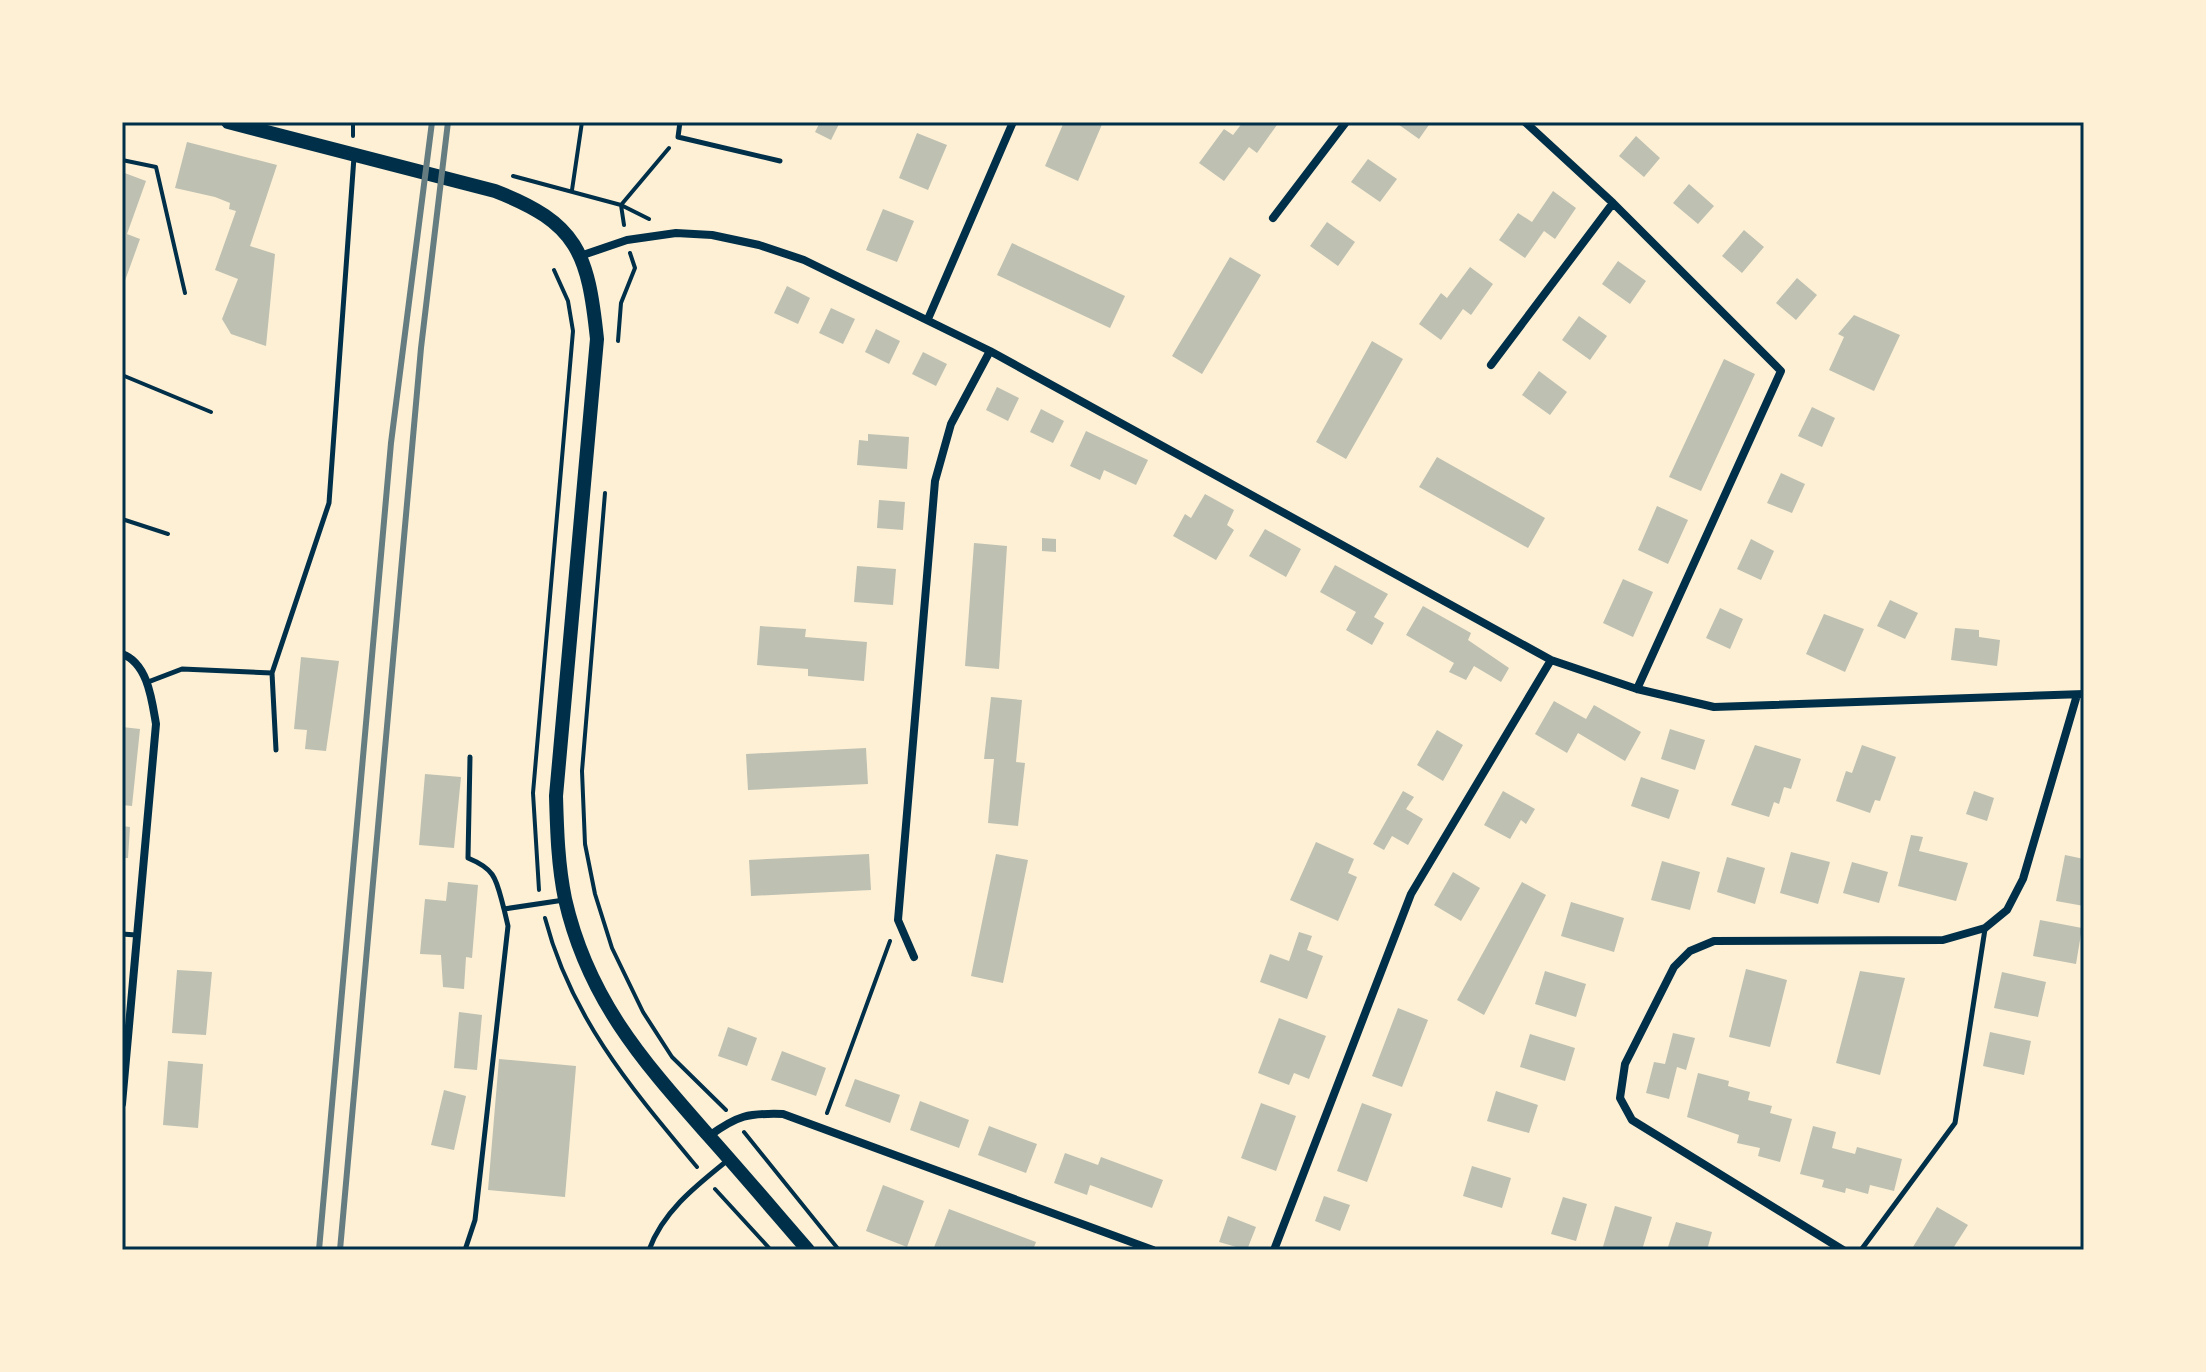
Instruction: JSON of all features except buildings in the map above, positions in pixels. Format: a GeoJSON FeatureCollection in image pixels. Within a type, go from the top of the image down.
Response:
{"type":"FeatureCollection","features":[{"type":"Feature","properties":{"kind":"main road"},"geometry":{"type":"LineString","coordinates":[[228,122],[495,191],[532,205],[559,225],[580,256],[592,289],[597,339],[556,796],[558,851],[565,900],[582,953],[604,1003],[644,1063],[808,1250]]}},
{"type":"Feature","properties":{"kind":"street"},"geometry":{"type":"LineString","coordinates":[[928,319],[1013,122]]}},
{"type":"Feature","properties":{"kind":"street"},"geometry":{"type":"LineString","coordinates":[[1273,218],[1346,122]]}},
{"type":"Feature","properties":{"kind":"street"},"geometry":{"type":"LineString","coordinates":[[1525,122],[1613,203],[1781,371],[1637,689]]}},
{"type":"Feature","properties":{"kind":"street"},"geometry":{"type":"LineString","coordinates":[[1491,365],[1613,203]]}},
{"type":"Feature","properties":{"kind":"street"},"geometry":{"type":"LineString","coordinates":[[580,256],[627,240],[676,233],[712,235],[759,245],[804,260],[990,351],[1551,660],[1637,689],[1714,707],[2081,695],[2023,879],[2007,910],[1985,928],[1943,940],[1714,941],[1690,951],[1674,967],[1625,1064],[1620,1098],[1632,1120],[1843,1250]]}},
{"type":"Feature","properties":{"kind":"street"},"geometry":{"type":"LineString","coordinates":[[914,957],[898,920],[935,481],[951,424],[990,351]]}},
{"type":"Feature","properties":{"kind":"street"},"geometry":{"type":"LineString","coordinates":[[122,654],[129,656],[148,682],[156,724],[122,1104]]}},
{"type":"Feature","properties":{"kind":"street"},"geometry":{"type":"LineString","coordinates":[[1274,1250],[1411,894],[1551,660]]}},
{"type":"Feature","properties":{"kind":"street"},"geometry":{"type":"LineString","coordinates":[[709,1136],[734,1118],[750,1113],[783,1114],[1153,1250]]}},
{"type":"Feature","properties":{"kind":"lane"},"geometry":{"type":"LineString","coordinates":[[680,122],[678,137],[780,161]]}},
{"type":"Feature","properties":{"kind":"lane"},"geometry":{"type":"LineString","coordinates":[[276,750],[272,673],[329,503],[354,156]]}},
{"type":"Feature","properties":{"kind":"lane"},"geometry":{"type":"LineString","coordinates":[[148,682],[182,669],[272,673]]}},
{"type":"Feature","properties":{"kind":"lane"},"geometry":{"type":"LineString","coordinates":[[465,1250],[475,1220],[508,926],[496,878],[488,867],[468,858],[470,757]]}},
{"type":"Feature","properties":{"kind":"lane"},"geometry":{"type":"LineString","coordinates":[[504,909],[565,900]]}},
{"type":"Feature","properties":{"kind":"lane"},"geometry":{"type":"LineString","coordinates":[[1861,1250],[1955,1123],[1985,928]]}},
{"type":"Feature","properties":{"kind":"lane"},"geometry":{"type":"LineString","coordinates":[[122,934],[137,935]]}},
{"type":"Feature","properties":{"kind":"lane"},"geometry":{"type":"LineString","coordinates":[[649,1250],[655,1233],[672,1211],[729,1159]]}},
{"type":"Feature","properties":{"kind":"path"},"geometry":{"type":"LineString","coordinates":[[572,190],[582,122]]}},
{"type":"Feature","properties":{"kind":"path"},"geometry":{"type":"LineString","coordinates":[[505,174],[621,205],[678,137]]}},
{"type":"Feature","properties":{"kind":"path"},"geometry":{"type":"LineString","coordinates":[[122,160],[156,167],[185,293]]}},
{"type":"Feature","properties":{"kind":"path"},"geometry":{"type":"LineString","coordinates":[[617,350],[621,303],[635,268],[627,240]]}},
{"type":"Feature","properties":{"kind":"path"},"geometry":{"type":"LineString","coordinates":[[554,270],[568,301],[573,331],[533,793],[534,849],[541,905],[556,963],[586,1022],[642,1101],[771,1250]]}},
{"type":"Feature","properties":{"kind":"path"},"geometry":{"type":"LineString","coordinates":[[122,375],[211,412]]}},
{"type":"Feature","properties":{"kind":"path"},"geometry":{"type":"LineString","coordinates":[[605,491],[582,771],[585,844],[595,894],[612,948],[643,1012],[672,1057],[734,1118],[839,1250]]}},
{"type":"Feature","properties":{"kind":"path"},"geometry":{"type":"LineString","coordinates":[[122,519],[168,534]]}},
{"type":"Feature","properties":{"kind":"path"},"geometry":{"type":"LineString","coordinates":[[822,1128],[898,920]]}},
{"type":"Feature","properties":{"kind":"railway"},"geometry":{"type":"LineString","coordinates":[[319,1250],[391,443],[432,122]]}},
{"type":"Feature","properties":{"kind":"railway"},"geometry":{"type":"LineString","coordinates":[[340,1250],[421,348],[448,122]]}}]}
